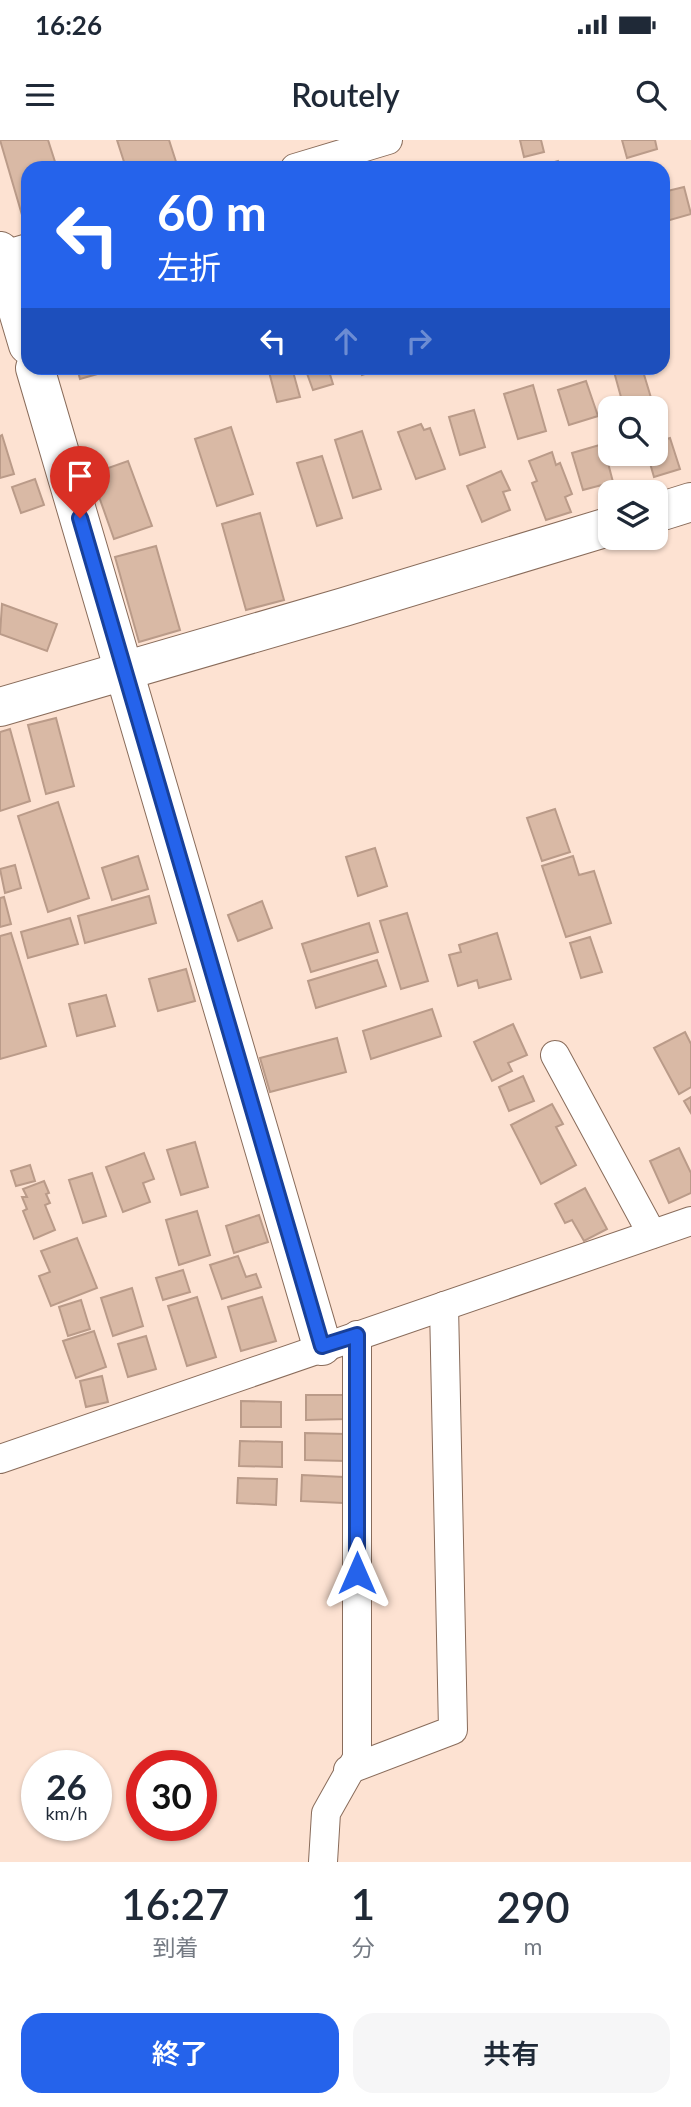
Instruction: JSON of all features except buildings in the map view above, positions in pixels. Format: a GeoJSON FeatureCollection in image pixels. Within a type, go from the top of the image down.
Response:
{"type":"FeatureCollection","features":[{"type":"Feature","properties":{"kind":"street"},"geometry":{"type":"LineString","coordinates":[[318,161],[388,140]]}},
{"type":"Feature","properties":{"kind":"street"},"geometry":{"type":"LineString","coordinates":[[7,253],[21,314]]}},
{"type":"Feature","properties":{"kind":"street"},"geometry":{"type":"LineString","coordinates":[[37,375],[124,669],[340,1340],[357,1758],[326,1813],[323,1862]]}},
{"type":"Feature","properties":{"kind":"street"},"geometry":{"type":"LineString","coordinates":[[668,509],[691,502]]}},
{"type":"Feature","properties":{"kind":"street"},"geometry":{"type":"LineString","coordinates":[[0,706],[344,607],[598,530]]}},
{"type":"Feature","properties":{"kind":"street"},"geometry":{"type":"LineString","coordinates":[[555,1055],[652,1234]]}},
{"type":"Feature","properties":{"kind":"street"},"geometry":{"type":"LineString","coordinates":[[0,1459],[691,1221]]}},
{"type":"Feature","properties":{"kind":"street"},"geometry":{"type":"LineString","coordinates":[[348,1770],[453,1730],[444,1306]]}},
{"type":"Feature","properties":{"kind":"route"},"geometry":{"type":"LineString","coordinates":[[80,518],[322,1346],[357,1335],[357,1573]]}}]}
